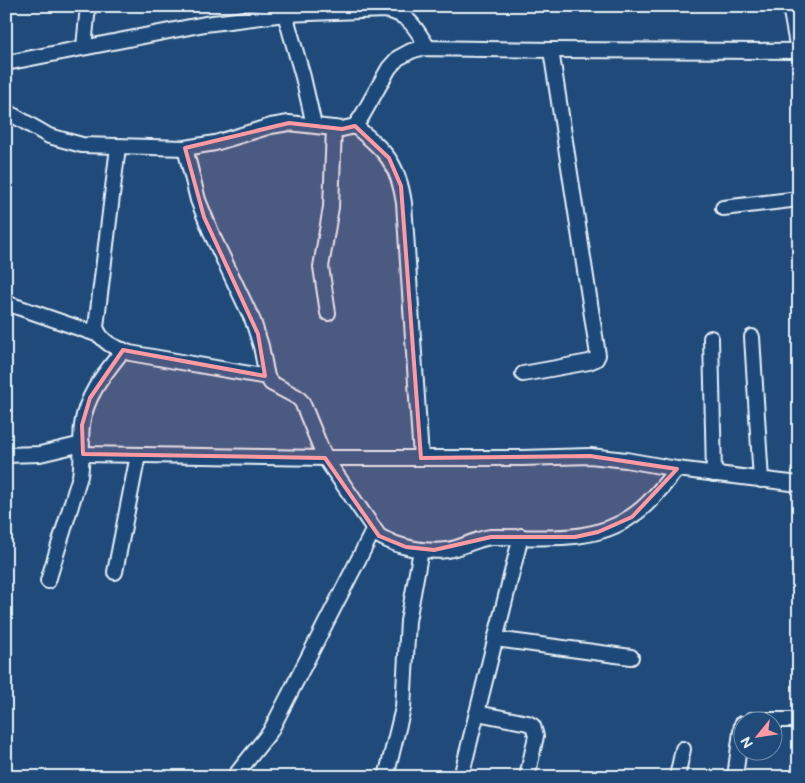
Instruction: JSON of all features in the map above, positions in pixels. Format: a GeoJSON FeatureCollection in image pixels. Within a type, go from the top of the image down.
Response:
{"type":"FeatureCollection","features":[{"type":"Feature","properties":{"kind":"street"},"geometry":{"type":"LineString","coordinates":[[84,47],[88,6]]}},
{"type":"Feature","properties":{"kind":"street"},"geometry":{"type":"LineString","coordinates":[[6,111],[49,136],[82,145],[118,147],[185,148],[216,143],[271,126],[289,123],[342,129],[355,126],[389,68],[398,58],[421,48],[798,53],[790,6]]}},
{"type":"Feature","properties":{"kind":"street"},"geometry":{"type":"LineString","coordinates":[[6,63],[205,24],[277,12],[393,11],[407,18],[414,25],[428,48]]}},
{"type":"Feature","properties":{"kind":"street"},"geometry":{"type":"LineString","coordinates":[[277,12],[303,77],[314,125]]}},
{"type":"Feature","properties":{"kind":"street"},"geometry":{"type":"LineString","coordinates":[[523,374],[589,362],[596,359],[598,355],[551,50]]}},
{"type":"Feature","properties":{"kind":"street"},"geometry":{"type":"LineString","coordinates":[[355,126],[380,146],[390,158],[401,186],[404,203],[421,458]]}},
{"type":"Feature","properties":{"kind":"street"},"geometry":{"type":"LineString","coordinates":[[328,313],[321,267],[331,208],[334,128]]}},
{"type":"Feature","properties":{"kind":"street"},"geometry":{"type":"LineString","coordinates":[[99,335],[96,327],[118,147]]}},
{"type":"Feature","properties":{"kind":"street"},"geometry":{"type":"LineString","coordinates":[[185,148],[198,200],[213,237],[253,321],[261,346],[267,377],[271,383],[297,397],[302,402],[325,458],[379,536],[389,542],[421,550],[447,550],[480,538],[521,536],[575,537],[598,532],[632,517],[646,505],[677,469]]}},
{"type":"Feature","properties":{"kind":"street"},"geometry":{"type":"LineString","coordinates":[[723,208],[799,199]]}},
{"type":"Feature","properties":{"kind":"street"},"geometry":{"type":"LineString","coordinates":[[6,303],[99,335],[114,347],[130,353],[267,377]]}},
{"type":"Feature","properties":{"kind":"street"},"geometry":{"type":"LineString","coordinates":[[752,337],[761,480]]}},
{"type":"Feature","properties":{"kind":"street"},"geometry":{"type":"LineString","coordinates":[[711,338],[714,474]]}},
{"type":"Feature","properties":{"kind":"street"},"geometry":{"type":"LineString","coordinates":[[48,581],[80,476],[82,425],[90,398],[97,385],[123,350]]}},
{"type":"Feature","properties":{"kind":"street"},"geometry":{"type":"LineString","coordinates":[[6,455],[40,454],[82,449],[138,455],[325,458],[590,456],[799,484]]}},
{"type":"Feature","properties":{"kind":"street"},"geometry":{"type":"LineString","coordinates":[[115,572],[138,455]]}},
{"type":"Feature","properties":{"kind":"street"},"geometry":{"type":"LineString","coordinates":[[234,777],[270,732],[374,529]]}},
{"type":"Feature","properties":{"kind":"street"},"geometry":{"type":"LineString","coordinates":[[461,777],[521,536]]}},
{"type":"Feature","properties":{"kind":"street"},"geometry":{"type":"LineString","coordinates":[[386,777],[403,708],[407,630],[421,550]]}},
{"type":"Feature","properties":{"kind":"street"},"geometry":{"type":"LineString","coordinates":[[495,639],[632,657]]}},
{"type":"Feature","properties":{"kind":"street"},"geometry":{"type":"LineString","coordinates":[[477,713],[528,723],[533,726],[536,736],[527,777]]}},
{"type":"Feature","properties":{"kind":"street"},"geometry":{"type":"LineString","coordinates":[[782,720],[799,720]]}},
{"type":"Feature","properties":{"kind":"street"},"geometry":{"type":"LineString","coordinates":[[678,777],[683,748]]}},
{"type":"Feature","properties":{"kind":"street"},"geometry":{"type":"LineString","coordinates":[[735,777],[737,760]]}},
{"type":"Feature","properties":{"kind":"highlighted area"},"geometry":{"type":"Polygon","coordinates":[[[289,123],[342,129],[355,126],[389,158],[401,186],[421,458],[590,456],[677,469],[632,517],[598,532],[575,537],[491,537],[434,550],[406,547],[379,536],[325,458],[83,454],[82,425],[90,398],[123,350],[265,376],[258,334],[204,217],[185,148],[289,123]]]}}]}
